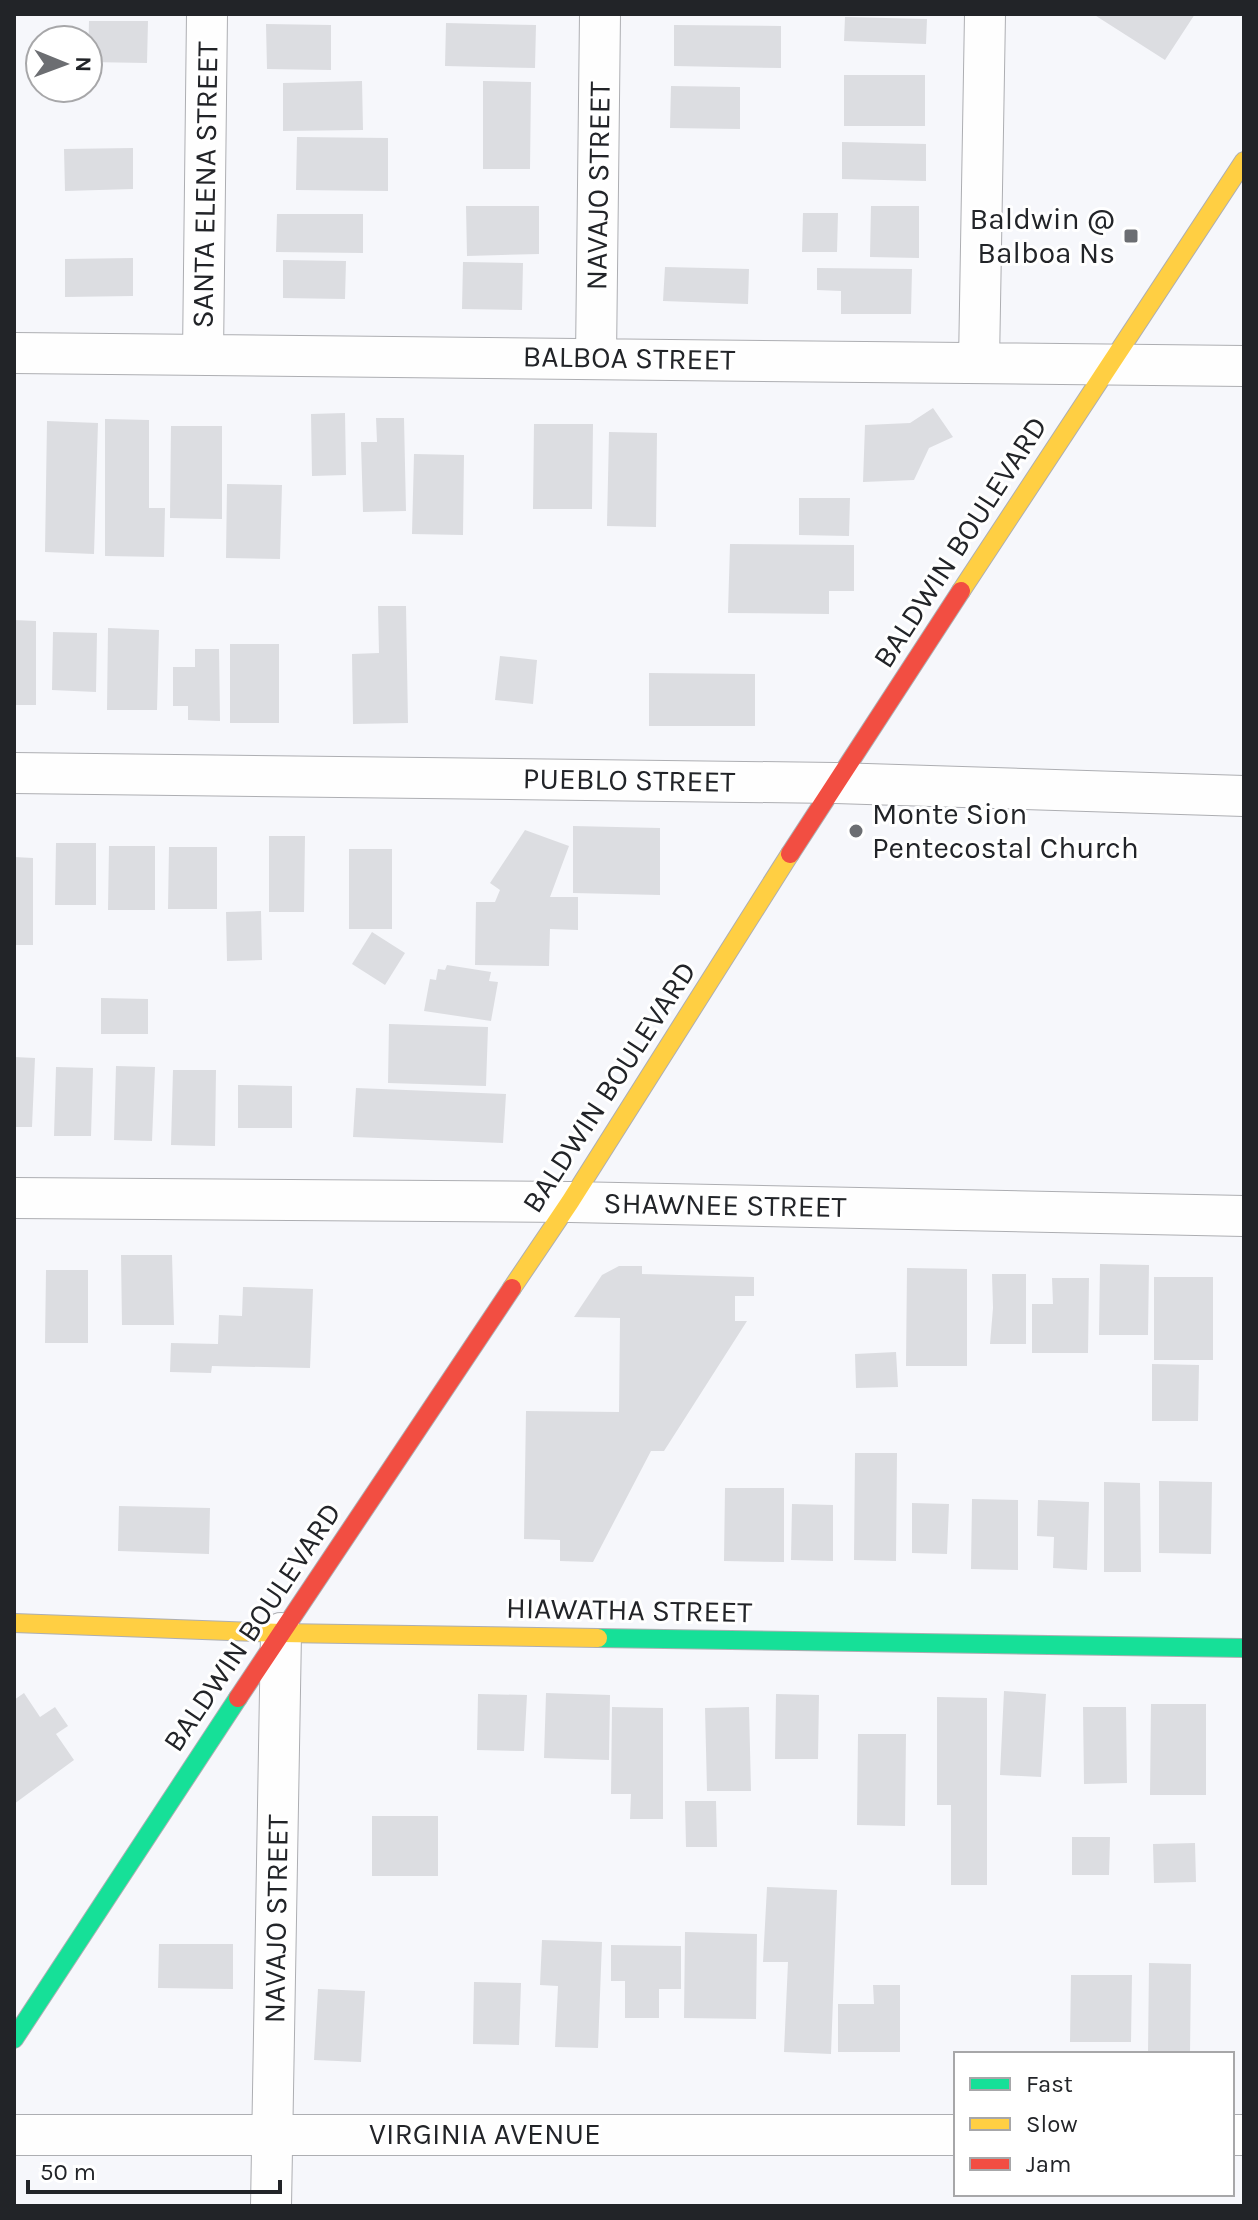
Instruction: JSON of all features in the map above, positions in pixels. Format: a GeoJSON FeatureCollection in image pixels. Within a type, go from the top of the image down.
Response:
{"type":"FeatureCollection","features":[{"type":"Feature","properties":{"kind":"main road","name":"BALDWIN BOULEVARD"},"geometry":{"type":"LineString","coordinates":[[14,2039],[570,1202],[835,783],[1244,161]]}},
{"type":"Feature","properties":{"kind":"main road","name":"HIAWATHA STREET"},"geometry":{"type":"LineString","coordinates":[[14,1623],[281,1633],[1244,1648]]}},
{"type":"Feature","properties":{"kind":"street","name":"SANTA ELENA STREET"},"geometry":{"type":"LineString","coordinates":[[203,355],[207,14]]}},
{"type":"Feature","properties":{"kind":"street","name":"NAVAJO STREET"},"geometry":{"type":"LineString","coordinates":[[596,358],[600,14]]}},
{"type":"Feature","properties":{"kind":"street"},"geometry":{"type":"LineString","coordinates":[[979,363],[985,14]]}},
{"type":"Feature","properties":{"kind":"street","name":"BALBOA STREET"},"geometry":{"type":"LineString","coordinates":[[14,353],[1244,366]]}},
{"type":"Feature","properties":{"kind":"street","name":"PUEBLO STREET"},"geometry":{"type":"LineString","coordinates":[[14,773],[835,783],[1244,796]]}},
{"type":"Feature","properties":{"kind":"street","name":"SHAWNEE STREET"},"geometry":{"type":"LineString","coordinates":[[14,1198],[570,1202],[1244,1216]]}},
{"type":"Feature","properties":{"kind":"street","name":"NAVAJO STREET"},"geometry":{"type":"LineString","coordinates":[[271,2206],[281,1633]]}},
{"type":"Feature","properties":{"kind":"street","name":"VIRGINIA AVENUE"},"geometry":{"type":"LineString","coordinates":[[14,2135],[954,2135]]}},
{"type":"Feature","properties":{"kind":"building"},"geometry":{"type":"Polygon","coordinates":[[[1093,14],[1195,14],[1165,60],[1093,14]]]}},
{"type":"Feature","properties":{"kind":"building"},"geometry":{"type":"Polygon","coordinates":[[[845,17],[927,19],[926,44],[844,41],[845,17]]]}},
{"type":"Feature","properties":{"kind":"building"},"geometry":{"type":"Polygon","coordinates":[[[89,21],[148,21],[147,63],[104,62],[104,24],[89,24],[89,21]]]}},
{"type":"Feature","properties":{"kind":"building"},"geometry":{"type":"Polygon","coordinates":[[[446,23],[536,25],[535,68],[445,66],[446,23]]]}},
{"type":"Feature","properties":{"kind":"building"},"geometry":{"type":"Polygon","coordinates":[[[266,24],[331,25],[331,70],[267,69],[266,24]]]}},
{"type":"Feature","properties":{"kind":"building"},"geometry":{"type":"Polygon","coordinates":[[[674,25],[781,26],[781,68],[674,66],[674,25]]]}},
{"type":"Feature","properties":{"kind":"building"},"geometry":{"type":"Polygon","coordinates":[[[844,75],[925,75],[925,126],[844,126],[844,75]]]}},
{"type":"Feature","properties":{"kind":"building"},"geometry":{"type":"Polygon","coordinates":[[[362,81],[363,130],[283,131],[283,83],[362,81]]]}},
{"type":"Feature","properties":{"kind":"building"},"geometry":{"type":"Polygon","coordinates":[[[483,81],[531,82],[530,169],[483,169],[483,81]]]}},
{"type":"Feature","properties":{"kind":"building"},"geometry":{"type":"Polygon","coordinates":[[[671,86],[740,87],[740,129],[670,128],[671,86]]]}},
{"type":"Feature","properties":{"kind":"building"},"geometry":{"type":"Polygon","coordinates":[[[297,137],[388,138],[388,191],[296,190],[297,137]]]}},
{"type":"Feature","properties":{"kind":"building"},"geometry":{"type":"Polygon","coordinates":[[[842,142],[926,144],[926,181],[842,179],[842,142]]]}},
{"type":"Feature","properties":{"kind":"building"},"geometry":{"type":"Polygon","coordinates":[[[133,148],[133,189],[65,191],[64,149],[133,148]]]}},
{"type":"Feature","properties":{"kind":"building"},"geometry":{"type":"Polygon","coordinates":[[[466,206],[539,206],[539,254],[467,256],[466,206]]]}},
{"type":"Feature","properties":{"kind":"building"},"geometry":{"type":"Polygon","coordinates":[[[871,206],[919,206],[919,258],[870,257],[871,206]]]}},
{"type":"Feature","properties":{"kind":"building"},"geometry":{"type":"Polygon","coordinates":[[[803,213],[838,213],[837,252],[802,252],[803,213]]]}},
{"type":"Feature","properties":{"kind":"building"},"geometry":{"type":"Polygon","coordinates":[[[277,214],[363,214],[363,253],[276,252],[277,214]]]}},
{"type":"Feature","properties":{"kind":"building"},"geometry":{"type":"Polygon","coordinates":[[[133,258],[133,296],[65,297],[65,259],[133,258]]]}},
{"type":"Feature","properties":{"kind":"building"},"geometry":{"type":"Polygon","coordinates":[[[283,260],[346,261],[345,299],[283,298],[283,260]]]}},
{"type":"Feature","properties":{"kind":"building"},"geometry":{"type":"Polygon","coordinates":[[[463,262],[523,263],[522,310],[462,309],[463,262]]]}},
{"type":"Feature","properties":{"kind":"building"},"geometry":{"type":"Polygon","coordinates":[[[665,267],[749,269],[748,304],[663,301],[665,267]]]}},
{"type":"Feature","properties":{"kind":"building"},"geometry":{"type":"Polygon","coordinates":[[[817,268],[912,269],[911,314],[841,314],[841,291],[817,290],[817,268]]]}},
{"type":"Feature","properties":{"kind":"building"},"geometry":{"type":"Polygon","coordinates":[[[933,408],[953,437],[929,448],[914,480],[863,482],[865,425],[910,423],[933,408]]]}},
{"type":"Feature","properties":{"kind":"building"},"geometry":{"type":"Polygon","coordinates":[[[345,413],[346,475],[312,476],[311,414],[345,413]]]}},
{"type":"Feature","properties":{"kind":"building"},"geometry":{"type":"Polygon","coordinates":[[[376,418],[404,418],[406,511],[363,512],[361,442],[377,442],[376,418]]]}},
{"type":"Feature","properties":{"kind":"building"},"geometry":{"type":"Polygon","coordinates":[[[105,419],[149,420],[149,508],[165,508],[164,557],[105,556],[105,419]]]}},
{"type":"Feature","properties":{"kind":"building"},"geometry":{"type":"Polygon","coordinates":[[[47,421],[98,423],[94,554],[45,552],[47,421]]]}},
{"type":"Feature","properties":{"kind":"building"},"geometry":{"type":"Polygon","coordinates":[[[534,424],[593,424],[592,509],[533,509],[534,424]]]}},
{"type":"Feature","properties":{"kind":"building"},"geometry":{"type":"Polygon","coordinates":[[[171,426],[222,426],[222,519],[170,518],[171,426]]]}},
{"type":"Feature","properties":{"kind":"building"},"geometry":{"type":"Polygon","coordinates":[[[609,432],[657,433],[656,527],[607,526],[609,432]]]}},
{"type":"Feature","properties":{"kind":"building"},"geometry":{"type":"Polygon","coordinates":[[[414,454],[464,455],[463,535],[412,534],[414,454]]]}},
{"type":"Feature","properties":{"kind":"building"},"geometry":{"type":"Polygon","coordinates":[[[227,484],[282,485],[280,559],[226,558],[227,484]]]}},
{"type":"Feature","properties":{"kind":"building"},"geometry":{"type":"Polygon","coordinates":[[[799,498],[850,498],[849,536],[799,535],[799,498]]]}},
{"type":"Feature","properties":{"kind":"building"},"geometry":{"type":"Polygon","coordinates":[[[730,544],[854,545],[854,591],[829,591],[829,614],[728,613],[730,544]]]}},
{"type":"Feature","properties":{"kind":"building"},"geometry":{"type":"Polygon","coordinates":[[[378,606],[406,606],[408,723],[353,724],[352,654],[379,653],[378,606]]]}},
{"type":"Feature","properties":{"kind":"building"},"geometry":{"type":"Polygon","coordinates":[[[14,620],[36,621],[36,705],[14,705],[14,620]]]}},
{"type":"Feature","properties":{"kind":"building"},"geometry":{"type":"Polygon","coordinates":[[[108,628],[159,630],[157,710],[107,710],[108,628]]]}},
{"type":"Feature","properties":{"kind":"building"},"geometry":{"type":"Polygon","coordinates":[[[53,632],[97,633],[96,692],[52,690],[53,632]]]}},
{"type":"Feature","properties":{"kind":"building"},"geometry":{"type":"Polygon","coordinates":[[[230,644],[279,644],[279,723],[230,723],[230,644]]]}},
{"type":"Feature","properties":{"kind":"building"},"geometry":{"type":"Polygon","coordinates":[[[195,649],[219,649],[220,721],[188,720],[188,706],[173,706],[173,667],[195,667],[195,649]]]}},
{"type":"Feature","properties":{"kind":"building"},"geometry":{"type":"Polygon","coordinates":[[[500,656],[537,660],[533,704],[495,700],[500,656]]]}},
{"type":"Feature","properties":{"kind":"building"},"geometry":{"type":"Polygon","coordinates":[[[649,673],[755,674],[755,726],[649,726],[649,673]]]}},
{"type":"Feature","properties":{"kind":"building"},"geometry":{"type":"Polygon","coordinates":[[[573,826],[660,828],[660,895],[573,893],[573,826]]]}},
{"type":"Feature","properties":{"kind":"building"},"geometry":{"type":"Polygon","coordinates":[[[525,830],[569,846],[550,897],[578,897],[578,930],[550,929],[549,966],[475,965],[476,902],[495,902],[500,890],[490,883],[525,830]]]}},
{"type":"Feature","properties":{"kind":"building"},"geometry":{"type":"Polygon","coordinates":[[[269,836],[305,836],[304,912],[269,912],[269,836]]]}},
{"type":"Feature","properties":{"kind":"building"},"geometry":{"type":"Polygon","coordinates":[[[56,843],[96,843],[96,905],[55,905],[56,843]]]}},
{"type":"Feature","properties":{"kind":"building"},"geometry":{"type":"Polygon","coordinates":[[[109,846],[155,846],[155,910],[108,910],[109,846]]]}},
{"type":"Feature","properties":{"kind":"building"},"geometry":{"type":"Polygon","coordinates":[[[169,847],[217,847],[217,909],[168,909],[169,847]]]}},
{"type":"Feature","properties":{"kind":"building"},"geometry":{"type":"Polygon","coordinates":[[[349,849],[392,849],[392,929],[349,929],[349,849]]]}},
{"type":"Feature","properties":{"kind":"building"},"geometry":{"type":"Polygon","coordinates":[[[14,857],[33,858],[33,945],[14,945],[14,857]]]}},
{"type":"Feature","properties":{"kind":"building"},"geometry":{"type":"Polygon","coordinates":[[[261,911],[262,960],[227,961],[226,912],[261,911]]]}},
{"type":"Feature","properties":{"kind":"building"},"geometry":{"type":"Polygon","coordinates":[[[372,932],[405,953],[385,985],[352,964],[372,932]]]}},
{"type":"Feature","properties":{"kind":"building"},"geometry":{"type":"Polygon","coordinates":[[[447,965],[491,972],[489,981],[498,982],[491,1021],[424,1011],[430,979],[436,980],[438,969],[445,970],[447,965]]]}},
{"type":"Feature","properties":{"kind":"building"},"geometry":{"type":"Polygon","coordinates":[[[101,998],[148,999],[148,1034],[101,1034],[101,998]]]}},
{"type":"Feature","properties":{"kind":"building"},"geometry":{"type":"Polygon","coordinates":[[[389,1024],[488,1027],[486,1086],[388,1083],[389,1024]]]}},
{"type":"Feature","properties":{"kind":"building"},"geometry":{"type":"Polygon","coordinates":[[[14,1057],[35,1058],[32,1127],[14,1127],[14,1057]]]}},
{"type":"Feature","properties":{"kind":"building"},"geometry":{"type":"Polygon","coordinates":[[[116,1066],[155,1067],[152,1141],[114,1140],[116,1066]]]}},
{"type":"Feature","properties":{"kind":"building"},"geometry":{"type":"Polygon","coordinates":[[[56,1067],[93,1068],[91,1136],[54,1136],[56,1067]]]}},
{"type":"Feature","properties":{"kind":"building"},"geometry":{"type":"Polygon","coordinates":[[[173,1070],[216,1070],[215,1146],[171,1145],[173,1070]]]}},
{"type":"Feature","properties":{"kind":"building"},"geometry":{"type":"Polygon","coordinates":[[[238,1085],[292,1086],[292,1128],[238,1128],[238,1085]]]}},
{"type":"Feature","properties":{"kind":"building"},"geometry":{"type":"Polygon","coordinates":[[[356,1088],[506,1094],[503,1143],[353,1137],[356,1088]]]}},
{"type":"Feature","properties":{"kind":"building"},"geometry":{"type":"Polygon","coordinates":[[[121,1255],[172,1255],[174,1325],[122,1325],[121,1255]]]}},
{"type":"Feature","properties":{"kind":"building"},"geometry":{"type":"Polygon","coordinates":[[[1100,1264],[1149,1265],[1148,1335],[1099,1335],[1100,1264]]]}},
{"type":"Feature","properties":{"kind":"building"},"geometry":{"type":"Polygon","coordinates":[[[619,1266],[642,1266],[642,1274],[754,1277],[754,1296],[735,1296],[735,1321],[747,1321],[664,1451],[651,1451],[593,1562],[560,1561],[560,1540],[524,1539],[526,1411],[619,1412],[620,1318],[574,1317],[602,1275],[619,1266]]]}},
{"type":"Feature","properties":{"kind":"building"},"geometry":{"type":"Polygon","coordinates":[[[907,1268],[967,1269],[967,1366],[906,1366],[907,1268]]]}},
{"type":"Feature","properties":{"kind":"building"},"geometry":{"type":"Polygon","coordinates":[[[46,1270],[88,1270],[88,1343],[45,1343],[46,1270]]]}},
{"type":"Feature","properties":{"kind":"building"},"geometry":{"type":"Polygon","coordinates":[[[992,1274],[1026,1274],[1026,1344],[990,1344],[992,1274]]]}},
{"type":"Feature","properties":{"kind":"building"},"geometry":{"type":"Polygon","coordinates":[[[1154,1277],[1213,1277],[1213,1360],[1154,1360],[1154,1277]]]}},
{"type":"Feature","properties":{"kind":"building"},"geometry":{"type":"Polygon","coordinates":[[[1052,1278],[1089,1278],[1088,1353],[1032,1353],[1032,1304],[1053,1304],[1052,1278]]]}},
{"type":"Feature","properties":{"kind":"building"},"geometry":{"type":"Polygon","coordinates":[[[243,1287],[313,1289],[310,1368],[212,1366],[211,1373],[170,1372],[171,1343],[218,1344],[219,1315],[242,1316],[243,1287]]]}},
{"type":"Feature","properties":{"kind":"building"},"geometry":{"type":"Polygon","coordinates":[[[896,1352],[898,1387],[856,1388],[855,1354],[896,1352]]]}},
{"type":"Feature","properties":{"kind":"building"},"geometry":{"type":"Polygon","coordinates":[[[1152,1364],[1199,1365],[1198,1421],[1152,1421],[1152,1364]]]}},
{"type":"Feature","properties":{"kind":"building"},"geometry":{"type":"Polygon","coordinates":[[[855,1453],[897,1453],[896,1561],[854,1560],[855,1453]]]}},
{"type":"Feature","properties":{"kind":"building"},"geometry":{"type":"Polygon","coordinates":[[[1159,1481],[1212,1482],[1211,1554],[1159,1553],[1159,1481]]]}},
{"type":"Feature","properties":{"kind":"building"},"geometry":{"type":"Polygon","coordinates":[[[1104,1482],[1140,1483],[1141,1572],[1104,1572],[1104,1482]]]}},
{"type":"Feature","properties":{"kind":"building"},"geometry":{"type":"Polygon","coordinates":[[[725,1488],[784,1488],[784,1562],[724,1561],[725,1488]]]}},
{"type":"Feature","properties":{"kind":"building"},"geometry":{"type":"Polygon","coordinates":[[[972,1499],[1018,1500],[1018,1570],[971,1569],[972,1499]]]}},
{"type":"Feature","properties":{"kind":"building"},"geometry":{"type":"Polygon","coordinates":[[[1038,1500],[1089,1502],[1087,1570],[1053,1568],[1054,1537],[1037,1536],[1038,1500]]]}},
{"type":"Feature","properties":{"kind":"building"},"geometry":{"type":"Polygon","coordinates":[[[912,1503],[949,1504],[947,1554],[912,1553],[912,1503]]]}},
{"type":"Feature","properties":{"kind":"building"},"geometry":{"type":"Polygon","coordinates":[[[792,1504],[833,1505],[833,1561],[791,1560],[792,1504]]]}},
{"type":"Feature","properties":{"kind":"building"},"geometry":{"type":"Polygon","coordinates":[[[119,1506],[210,1508],[209,1554],[118,1551],[119,1506]]]}},
{"type":"Feature","properties":{"kind":"building"},"geometry":{"type":"Polygon","coordinates":[[[1004,1691],[1046,1694],[1041,1777],[1000,1775],[1004,1691]]]}},
{"type":"Feature","properties":{"kind":"building"},"geometry":{"type":"Polygon","coordinates":[[[24,1693],[40,1717],[55,1707],[68,1726],[56,1734],[74,1760],[14,1804],[14,1700],[24,1693]]]}},
{"type":"Feature","properties":{"kind":"building"},"geometry":{"type":"Polygon","coordinates":[[[546,1693],[610,1695],[609,1760],[544,1758],[546,1693]]]}},
{"type":"Feature","properties":{"kind":"building"},"geometry":{"type":"Polygon","coordinates":[[[478,1694],[527,1695],[524,1751],[477,1750],[478,1694]]]}},
{"type":"Feature","properties":{"kind":"building"},"geometry":{"type":"Polygon","coordinates":[[[776,1694],[819,1695],[818,1759],[775,1759],[776,1694]]]}},
{"type":"Feature","properties":{"kind":"building"},"geometry":{"type":"Polygon","coordinates":[[[937,1697],[987,1698],[987,1885],[951,1885],[951,1805],[937,1805],[937,1697]]]}},
{"type":"Feature","properties":{"kind":"building"},"geometry":{"type":"Polygon","coordinates":[[[1151,1704],[1206,1704],[1206,1795],[1150,1795],[1151,1704]]]}},
{"type":"Feature","properties":{"kind":"building"},"geometry":{"type":"Polygon","coordinates":[[[612,1707],[663,1708],[663,1819],[630,1819],[631,1794],[611,1794],[612,1707]]]}},
{"type":"Feature","properties":{"kind":"building"},"geometry":{"type":"Polygon","coordinates":[[[749,1707],[751,1791],[707,1791],[705,1708],[749,1707]]]}},
{"type":"Feature","properties":{"kind":"building"},"geometry":{"type":"Polygon","coordinates":[[[1083,1707],[1126,1707],[1127,1783],[1084,1784],[1083,1707]]]}},
{"type":"Feature","properties":{"kind":"building"},"geometry":{"type":"Polygon","coordinates":[[[858,1734],[906,1734],[905,1826],[857,1825],[858,1734]]]}},
{"type":"Feature","properties":{"kind":"building"},"geometry":{"type":"Polygon","coordinates":[[[685,1801],[716,1801],[717,1847],[686,1847],[685,1801]]]}},
{"type":"Feature","properties":{"kind":"building"},"geometry":{"type":"Polygon","coordinates":[[[372,1816],[438,1816],[438,1876],[372,1876],[372,1816]]]}},
{"type":"Feature","properties":{"kind":"building"},"geometry":{"type":"Polygon","coordinates":[[[1072,1837],[1110,1837],[1109,1875],[1072,1875],[1072,1837]]]}},
{"type":"Feature","properties":{"kind":"building"},"geometry":{"type":"Polygon","coordinates":[[[1195,1843],[1196,1882],[1154,1883],[1153,1844],[1195,1843]]]}},
{"type":"Feature","properties":{"kind":"building"},"geometry":{"type":"Polygon","coordinates":[[[767,1887],[837,1890],[831,2054],[784,2052],[788,1962],[763,1962],[767,1887]]]}},
{"type":"Feature","properties":{"kind":"building"},"geometry":{"type":"Polygon","coordinates":[[[685,1932],[757,1934],[756,2019],[684,2018],[685,1932]]]}},
{"type":"Feature","properties":{"kind":"building"},"geometry":{"type":"Polygon","coordinates":[[[542,1940],[602,1942],[598,2048],[555,2047],[558,1986],[540,1985],[542,1940]]]}},
{"type":"Feature","properties":{"kind":"building"},"geometry":{"type":"Polygon","coordinates":[[[159,1944],[233,1944],[233,1989],[158,1988],[159,1944]]]}},
{"type":"Feature","properties":{"kind":"building"},"geometry":{"type":"Polygon","coordinates":[[[611,1945],[681,1946],[681,1989],[659,1989],[659,2018],[625,2018],[625,1981],[611,1981],[611,1945]]]}},
{"type":"Feature","properties":{"kind":"building"},"geometry":{"type":"Polygon","coordinates":[[[1149,1963],[1191,1964],[1190,2052],[1148,2052],[1149,1963]]]}},
{"type":"Feature","properties":{"kind":"building"},"geometry":{"type":"Polygon","coordinates":[[[1071,1975],[1132,1975],[1131,2042],[1070,2042],[1071,1975]]]}},
{"type":"Feature","properties":{"kind":"building"},"geometry":{"type":"Polygon","coordinates":[[[474,1982],[521,1983],[519,2045],[473,2044],[474,1982]]]}},
{"type":"Feature","properties":{"kind":"building"},"geometry":{"type":"Polygon","coordinates":[[[873,1985],[900,1985],[900,2052],[838,2052],[838,2004],[874,2004],[873,1985]]]}},
{"type":"Feature","properties":{"kind":"building"},"geometry":{"type":"Polygon","coordinates":[[[318,1989],[365,1991],[361,2062],[314,2060],[318,1989]]]}},
{"type":"Feature","properties":{"kind":"traffic: fast"},"geometry":{"type":"LineString","coordinates":[[598,1638],[1244,1648]]}},
{"type":"Feature","properties":{"kind":"traffic: fast"},"geometry":{"type":"LineString","coordinates":[[14,2039],[238,1698]]}},
{"type":"Feature","properties":{"kind":"traffic: slow"},"geometry":{"type":"LineString","coordinates":[[961,591],[1244,161]]}},
{"type":"Feature","properties":{"kind":"traffic: slow"},"geometry":{"type":"LineString","coordinates":[[512,1288],[570,1202],[790,854]]}},
{"type":"Feature","properties":{"kind":"traffic: slow"},"geometry":{"type":"LineString","coordinates":[[14,1623],[281,1633],[598,1638]]}},
{"type":"Feature","properties":{"kind":"traffic: jam"},"geometry":{"type":"LineString","coordinates":[[790,854],[961,591]]}},
{"type":"Feature","properties":{"kind":"traffic: jam"},"geometry":{"type":"LineString","coordinates":[[238,1698],[512,1288]]}},
{"type":"Feature","properties":{"kind":"place","name":"Baldwin @ Balboa Ns"},"geometry":{"type":"Point","coordinates":[1131,236]}},
{"type":"Feature","properties":{"kind":"place","name":"Monte Sion Pentecostal Church"},"geometry":{"type":"Point","coordinates":[856,831]}}]}
